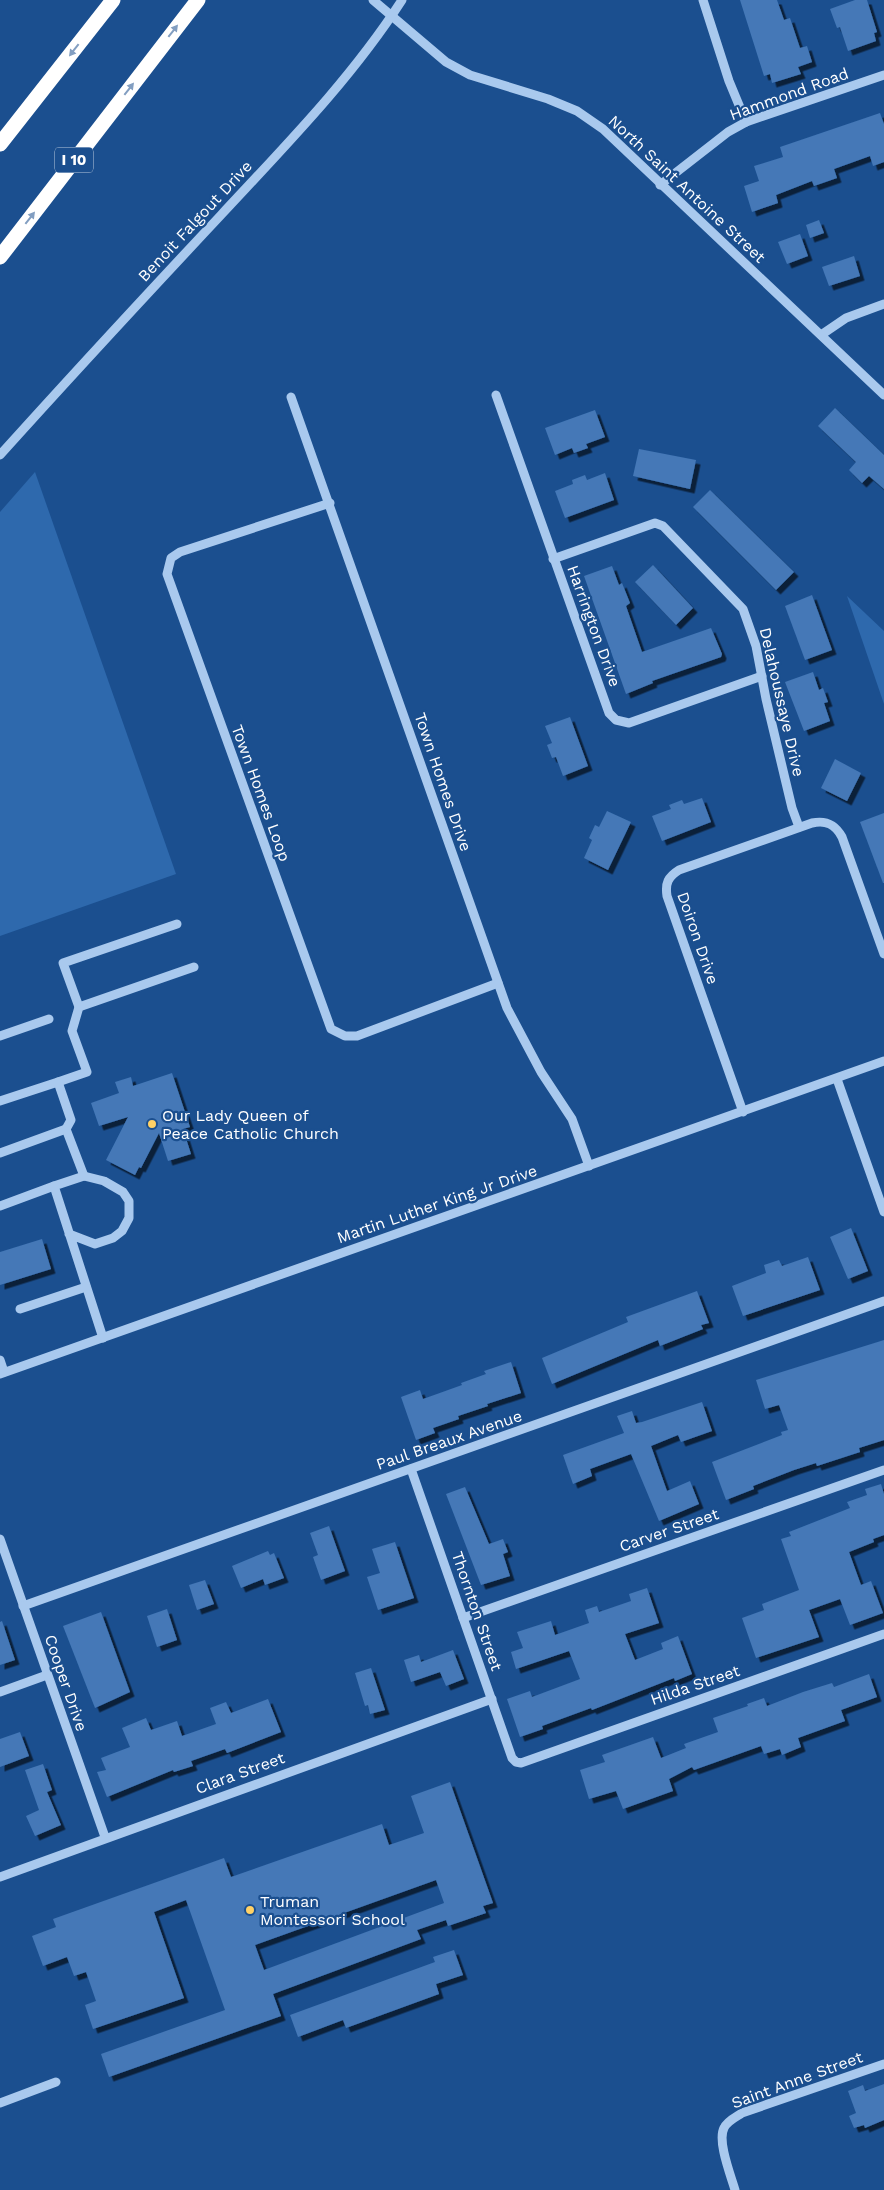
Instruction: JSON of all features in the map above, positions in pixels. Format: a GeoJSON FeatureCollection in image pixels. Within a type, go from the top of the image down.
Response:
{"type":"FeatureCollection","features":[{"type":"Feature","properties":{"kind":"highway","name":"I 10"},"geometry":{"type":"LineString","coordinates":[[0,257],[198,0]]}},
{"type":"Feature","properties":{"kind":"highway"},"geometry":{"type":"LineString","coordinates":[[0,144],[108,6]]}},
{"type":"Feature","properties":{"kind":"street","name":"North Saint Antoine Street"},"geometry":{"type":"LineString","coordinates":[[373,0],[446,62],[470,75],[548,99],[577,112],[603,129],[884,395]]}},
{"type":"Feature","properties":{"kind":"street","name":"Benoit Falgout Drive"},"geometry":{"type":"LineString","coordinates":[[0,455],[74,372],[314,116],[391,17],[402,0]]}},
{"type":"Feature","properties":{"kind":"street"},"geometry":{"type":"LineString","coordinates":[[703,0],[729,81],[746,122]]}},
{"type":"Feature","properties":{"kind":"street","name":"Hammond Road"},"geometry":{"type":"LineString","coordinates":[[660,185],[728,132],[746,122],[884,75]]}},
{"type":"Feature","properties":{"kind":"street"},"geometry":{"type":"LineString","coordinates":[[821,335],[846,318],[884,304]]}},
{"type":"Feature","properties":{"kind":"street","name":"Harrington Drive"},"geometry":{"type":"LineString","coordinates":[[496,395],[609,713],[616,720],[629,722],[762,676]]}},
{"type":"Feature","properties":{"kind":"street","name":"Town Homes Drive"},"geometry":{"type":"LineString","coordinates":[[292,397],[498,983],[517,1029],[541,1072],[572,1119],[589,1166]]}},
{"type":"Feature","properties":{"kind":"street","name":"Town Homes Loop"},"geometry":{"type":"LineString","coordinates":[[330,503],[180,552],[171,558],[167,574],[331,1029],[345,1036],[357,1036],[498,983]]}},
{"type":"Feature","properties":{"kind":"street","name":"Delahoussaye Drive"},"geometry":{"type":"LineString","coordinates":[[553,559],[647,524],[655,523],[663,526],[743,609],[756,646],[787,790],[799,827]]}},
{"type":"Feature","properties":{"kind":"street"},"geometry":{"type":"LineString","coordinates":[[799,827],[822,821],[832,824],[839,830],[884,954]]}},
{"type":"Feature","properties":{"kind":"street","name":"Doiron Drive"},"geometry":{"type":"LineString","coordinates":[[743,1112],[667,896],[667,882],[672,874],[679,870],[799,827]]}},
{"type":"Feature","properties":{"kind":"street"},"geometry":{"type":"LineString","coordinates":[[0,1101],[87,1072],[72,1031],[79,1007],[62,963],[177,924]]}},
{"type":"Feature","properties":{"kind":"street"},"geometry":{"type":"LineString","coordinates":[[79,1007],[194,967]]}},
{"type":"Feature","properties":{"kind":"street"},"geometry":{"type":"LineString","coordinates":[[0,1036],[49,1019]]}},
{"type":"Feature","properties":{"kind":"street","name":"Martin Luther King Jr Drive"},"geometry":{"type":"LineString","coordinates":[[2,1373],[884,1061]]}},
{"type":"Feature","properties":{"kind":"street"},"geometry":{"type":"LineString","coordinates":[[837,1079],[884,1212]]}},
{"type":"Feature","properties":{"kind":"street"},"geometry":{"type":"LineString","coordinates":[[58,1082],[70,1120],[66,1129],[84,1176]]}},
{"type":"Feature","properties":{"kind":"street"},"geometry":{"type":"LineString","coordinates":[[0,1153],[66,1129]]}},
{"type":"Feature","properties":{"kind":"street"},"geometry":{"type":"LineString","coordinates":[[0,1206],[84,1176],[104,1181],[123,1192],[130,1201],[129,1218],[122,1231],[105,1242],[95,1244],[69,1234]]}},
{"type":"Feature","properties":{"kind":"street"},"geometry":{"type":"LineString","coordinates":[[54,1186],[103,1338]]}},
{"type":"Feature","properties":{"kind":"street"},"geometry":{"type":"LineString","coordinates":[[20,1310],[86,1287]]}},
{"type":"Feature","properties":{"kind":"street","name":"Paul Breaux Avenue"},"geometry":{"type":"LineString","coordinates":[[23,1606],[884,1301]]}},
{"type":"Feature","properties":{"kind":"street"},"geometry":{"type":"LineString","coordinates":[[0,1360],[2,1373]]}},
{"type":"Feature","properties":{"kind":"street","name":"Thornton Street"},"geometry":{"type":"LineString","coordinates":[[411,1469],[512,1758],[516,1762]]}},
{"type":"Feature","properties":{"kind":"street","name":"Carver Street"},"geometry":{"type":"LineString","coordinates":[[463,1618],[884,1470]]}},
{"type":"Feature","properties":{"kind":"street","name":"Cooper Drive"},"geometry":{"type":"LineString","coordinates":[[0,1539],[105,1837]]}},
{"type":"Feature","properties":{"kind":"street","name":"Hilda Street"},"geometry":{"type":"LineString","coordinates":[[516,1762],[521,1762],[884,1634]]}},
{"type":"Feature","properties":{"kind":"street"},"geometry":{"type":"LineString","coordinates":[[0,1692],[48,1675]]}},
{"type":"Feature","properties":{"kind":"street","name":"Clara Street"},"geometry":{"type":"LineString","coordinates":[[0,1877],[105,1837],[492,1699]]}},
{"type":"Feature","properties":{"kind":"street","name":"Saint Anne Street"},"geometry":{"type":"LineString","coordinates":[[735,2190],[722,2142],[724,2128],[735,2117],[884,2064]]}},
{"type":"Feature","properties":{"kind":"street"},"geometry":{"type":"LineString","coordinates":[[0,2102],[56,2082]]}},
{"type":"Feature","properties":{"kind":"shaded area"},"geometry":{"type":"Polygon","coordinates":[[[35,472],[176,874],[0,936],[0,512],[35,472]]]}},
{"type":"Feature","properties":{"kind":"shaded area"},"geometry":{"type":"Polygon","coordinates":[[[847,596],[884,631],[884,704],[847,596]]]}},
{"type":"Feature","properties":{"kind":"building"},"geometry":{"type":"Polygon","coordinates":[[[740,0],[777,0],[784,20],[790,18],[800,48],[807,46],[812,62],[798,67],[801,74],[772,83],[770,74],[764,76],[740,0]]]}},
{"type":"Feature","properties":{"kind":"building"},"geometry":{"type":"Polygon","coordinates":[[[855,0],[867,0],[877,32],[874,33],[876,41],[848,51],[840,27],[837,28],[830,9],[855,0]]]}},
{"type":"Feature","properties":{"kind":"building"},"geometry":{"type":"Polygon","coordinates":[[[880,113],[884,124],[884,162],[873,166],[870,156],[834,169],[837,178],[814,186],[812,181],[776,195],[778,203],[752,212],[744,186],[759,181],[754,166],[783,157],[780,147],[880,113]]]}},
{"type":"Feature","properties":{"kind":"building"},"geometry":{"type":"Polygon","coordinates":[[[819,220],[824,233],[810,238],[806,225],[819,220]]]}},
{"type":"Feature","properties":{"kind":"building"},"geometry":{"type":"Polygon","coordinates":[[[800,234],[808,256],[787,264],[778,242],[800,234]]]}},
{"type":"Feature","properties":{"kind":"building"},"geometry":{"type":"Polygon","coordinates":[[[854,256],[860,276],[829,286],[822,267],[854,256]]]}},
{"type":"Feature","properties":{"kind":"building"},"geometry":{"type":"Polygon","coordinates":[[[835,408],[884,455],[884,489],[869,476],[862,483],[849,470],[856,462],[818,426],[835,408]]]}},
{"type":"Feature","properties":{"kind":"building"},"geometry":{"type":"Polygon","coordinates":[[[595,410],[605,437],[586,444],[588,448],[574,453],[572,448],[555,455],[545,428],[595,410]]]}},
{"type":"Feature","properties":{"kind":"building"},"geometry":{"type":"Polygon","coordinates":[[[639,449],[696,460],[690,489],[633,476],[639,449]]]}},
{"type":"Feature","properties":{"kind":"building"},"geometry":{"type":"Polygon","coordinates":[[[605,473],[614,500],[565,518],[555,491],[573,484],[572,480],[585,475],[587,480],[605,473]]]}},
{"type":"Feature","properties":{"kind":"building"},"geometry":{"type":"Polygon","coordinates":[[[710,490],[794,572],[776,590],[693,507],[710,490]]]}},
{"type":"Feature","properties":{"kind":"building"},"geometry":{"type":"Polygon","coordinates":[[[653,565],[693,608],[676,625],[635,582],[653,565]]]}},
{"type":"Feature","properties":{"kind":"building"},"geometry":{"type":"Polygon","coordinates":[[[612,566],[619,585],[622,583],[630,603],[626,606],[642,652],[711,628],[722,654],[721,657],[652,681],[653,683],[626,694],[584,576],[612,566]]]}},
{"type":"Feature","properties":{"kind":"building"},"geometry":{"type":"Polygon","coordinates":[[[812,595],[832,650],[805,660],[785,606],[812,595]]]}},
{"type":"Feature","properties":{"kind":"building"},"geometry":{"type":"Polygon","coordinates":[[[813,672],[819,690],[823,688],[828,702],[824,703],[830,721],[804,731],[785,682],[813,672]]]}},
{"type":"Feature","properties":{"kind":"building"},"geometry":{"type":"Polygon","coordinates":[[[570,717],[588,766],[563,776],[556,757],[552,758],[547,745],[552,743],[545,726],[570,717]]]}},
{"type":"Feature","properties":{"kind":"building"},"geometry":{"type":"Polygon","coordinates":[[[835,759],[861,773],[847,801],[821,788],[835,759]]]}},
{"type":"Feature","properties":{"kind":"building"},"geometry":{"type":"Polygon","coordinates":[[[702,798],[711,822],[662,841],[652,816],[671,809],[669,805],[682,800],[684,804],[702,798]]]}},
{"type":"Feature","properties":{"kind":"building"},"geometry":{"type":"Polygon","coordinates":[[[607,811],[631,822],[608,870],[584,858],[592,840],[589,838],[595,825],[599,827],[607,811]]]}},
{"type":"Feature","properties":{"kind":"building"},"geometry":{"type":"Polygon","coordinates":[[[884,813],[884,883],[883,883],[860,822],[884,813]]]}},
{"type":"Feature","properties":{"kind":"building","name":"Our Lady Queen of Peace Catholic Church"},"geometry":{"type":"Polygon","coordinates":[[[172,1073],[190,1127],[183,1129],[191,1154],[168,1161],[159,1133],[141,1168],[139,1167],[135,1175],[106,1160],[128,1117],[99,1126],[91,1103],[119,1093],[115,1082],[131,1077],[133,1086],[172,1073]]]}},
{"type":"Feature","properties":{"kind":"building"},"geometry":{"type":"Polygon","coordinates":[[[851,1228],[868,1271],[848,1279],[830,1237],[851,1228]]]}},
{"type":"Feature","properties":{"kind":"building"},"geometry":{"type":"Polygon","coordinates":[[[42,1239],[51,1269],[0,1285],[0,1252],[42,1239]]]}},
{"type":"Feature","properties":{"kind":"building"},"geometry":{"type":"Polygon","coordinates":[[[808,1257],[820,1290],[743,1316],[732,1286],[766,1273],[764,1265],[779,1260],[782,1266],[808,1257]]]}},
{"type":"Feature","properties":{"kind":"building"},"geometry":{"type":"Polygon","coordinates":[[[697,1291],[709,1323],[701,1325],[703,1329],[660,1346],[658,1340],[552,1384],[542,1358],[628,1322],[626,1317],[697,1291]]]}},
{"type":"Feature","properties":{"kind":"building"},"geometry":{"type":"Polygon","coordinates":[[[884,1340],[884,1440],[859,1448],[860,1452],[817,1466],[816,1463],[794,1470],[753,1486],[754,1489],[726,1500],[712,1462],[782,1435],[781,1432],[788,1430],[779,1405],[765,1409],[756,1380],[884,1340]]]}},
{"type":"Feature","properties":{"kind":"building"},"geometry":{"type":"Polygon","coordinates":[[[511,1362],[521,1393],[458,1416],[459,1419],[433,1428],[435,1433],[416,1440],[401,1397],[420,1390],[423,1399],[462,1385],[461,1383],[486,1374],[484,1371],[511,1362]]]}},
{"type":"Feature","properties":{"kind":"building"},"geometry":{"type":"Polygon","coordinates":[[[702,1402],[712,1431],[681,1442],[678,1435],[651,1446],[667,1491],[690,1481],[699,1504],[659,1521],[631,1454],[590,1469],[592,1476],[573,1484],[563,1455],[624,1433],[617,1416],[632,1411],[636,1423],[702,1402]]]}},
{"type":"Feature","properties":{"kind":"building"},"geometry":{"type":"Polygon","coordinates":[[[881,1484],[884,1494],[884,1535],[873,1539],[874,1542],[849,1552],[861,1585],[871,1581],[883,1613],[850,1625],[840,1599],[809,1610],[819,1637],[756,1658],[742,1618],[764,1610],[762,1604],[799,1590],[781,1539],[791,1536],[789,1532],[850,1508],[847,1502],[867,1495],[865,1489],[881,1484]]]}},
{"type":"Feature","properties":{"kind":"building"},"geometry":{"type":"Polygon","coordinates":[[[465,1487],[489,1544],[503,1539],[508,1552],[503,1554],[510,1576],[481,1585],[446,1494],[465,1487]]]}},
{"type":"Feature","properties":{"kind":"building"},"geometry":{"type":"Polygon","coordinates":[[[329,1526],[345,1571],[321,1580],[313,1557],[318,1555],[310,1533],[329,1526]]]}},
{"type":"Feature","properties":{"kind":"building"},"geometry":{"type":"Polygon","coordinates":[[[395,1542],[414,1598],[378,1610],[367,1577],[380,1573],[372,1549],[395,1542]]]}},
{"type":"Feature","properties":{"kind":"building"},"geometry":{"type":"Polygon","coordinates":[[[268,1551],[270,1555],[274,1553],[284,1578],[265,1585],[263,1579],[241,1588],[232,1566],[268,1551]]]}},
{"type":"Feature","properties":{"kind":"building"},"geometry":{"type":"Polygon","coordinates":[[[205,1580],[214,1604],[197,1610],[189,1585],[205,1580]]]}},
{"type":"Feature","properties":{"kind":"building"},"geometry":{"type":"Polygon","coordinates":[[[647,1588],[659,1623],[625,1634],[635,1660],[663,1649],[661,1643],[678,1636],[692,1674],[675,1681],[674,1678],[592,1710],[591,1708],[542,1726],[543,1729],[520,1737],[507,1699],[530,1691],[532,1697],[580,1679],[569,1651],[516,1669],[511,1652],[523,1648],[517,1632],[551,1621],[555,1635],[589,1623],[585,1610],[597,1606],[599,1612],[631,1601],[629,1594],[647,1588]]]}},
{"type":"Feature","properties":{"kind":"building"},"geometry":{"type":"Polygon","coordinates":[[[167,1609],[177,1640],[157,1647],[147,1616],[167,1609]]]}},
{"type":"Feature","properties":{"kind":"building"},"geometry":{"type":"Polygon","coordinates":[[[101,1612],[130,1692],[95,1708],[63,1626],[101,1612]]]}},
{"type":"Feature","properties":{"kind":"building"},"geometry":{"type":"Polygon","coordinates":[[[2,1621],[15,1660],[0,1665],[0,1622],[2,1621]]]}},
{"type":"Feature","properties":{"kind":"building"},"geometry":{"type":"Polygon","coordinates":[[[453,1650],[464,1679],[446,1686],[440,1672],[411,1682],[404,1660],[419,1655],[421,1662],[453,1650]]]}},
{"type":"Feature","properties":{"kind":"building"},"geometry":{"type":"Polygon","coordinates":[[[371,1668],[385,1710],[370,1714],[368,1705],[365,1706],[355,1673],[371,1668]]]}},
{"type":"Feature","properties":{"kind":"building"},"geometry":{"type":"Polygon","coordinates":[[[869,1674],[877,1697],[841,1710],[845,1721],[798,1738],[801,1747],[782,1755],[780,1749],[764,1754],[761,1746],[694,1770],[692,1767],[669,1779],[673,1791],[623,1809],[616,1791],[589,1799],[580,1770],[605,1762],[602,1755],[653,1737],[661,1758],[686,1748],[684,1744],[718,1732],[713,1718],[748,1706],[747,1704],[764,1698],[767,1706],[803,1692],[832,1683],[834,1687],[869,1674]]]}},
{"type":"Feature","properties":{"kind":"building"},"geometry":{"type":"Polygon","coordinates":[[[268,1699],[281,1732],[227,1753],[225,1749],[191,1761],[193,1766],[174,1772],[173,1770],[107,1797],[97,1772],[106,1770],[101,1758],[130,1747],[122,1728],[146,1718],[151,1730],[177,1721],[182,1736],[216,1724],[210,1708],[226,1702],[231,1713],[268,1699]]]}},
{"type":"Feature","properties":{"kind":"building"},"geometry":{"type":"Polygon","coordinates":[[[20,1732],[29,1756],[0,1767],[0,1739],[20,1732]]]}},
{"type":"Feature","properties":{"kind":"building"},"geometry":{"type":"Polygon","coordinates":[[[43,1764],[52,1790],[47,1792],[61,1825],[35,1836],[26,1816],[39,1810],[25,1770],[43,1764]]]}},
{"type":"Feature","properties":{"kind":"building"},"geometry":{"type":"Polygon","coordinates":[[[450,1782],[493,1903],[483,1906],[486,1913],[448,1926],[446,1920],[417,1930],[421,1939],[273,1994],[281,2016],[109,2077],[101,2054],[225,2010],[186,1900],[154,1912],[184,1998],[93,2029],[85,2005],[96,2001],[86,1972],[74,1976],[67,1957],[43,1966],[32,1936],[56,1927],[53,1919],[224,1858],[231,1877],[382,1824],[389,1845],[424,1833],[411,1796],[450,1782]],[[436,1880],[255,1945],[264,1970],[444,1903],[436,1880]]]}},
{"type":"Feature","properties":{"kind":"building"},"geometry":{"type":"Polygon","coordinates":[[[454,1950],[463,1975],[436,1984],[439,1994],[346,2028],[343,2020],[298,2037],[290,2015],[435,1962],[433,1957],[454,1950]]]}},
{"type":"Feature","properties":{"kind":"building"},"geometry":{"type":"Polygon","coordinates":[[[884,2084],[884,2120],[865,2128],[864,2125],[854,2128],[849,2116],[856,2113],[848,2091],[863,2085],[865,2091],[884,2084]]]}},
{"type":"Feature","properties":{"kind":"place","name":"Our Lady Queen of Peace Catholic Church"},"geometry":{"type":"Point","coordinates":[152,1124]}},
{"type":"Feature","properties":{"kind":"place","name":"Truman Montessori School"},"geometry":{"type":"Point","coordinates":[250,1910]}}]}
